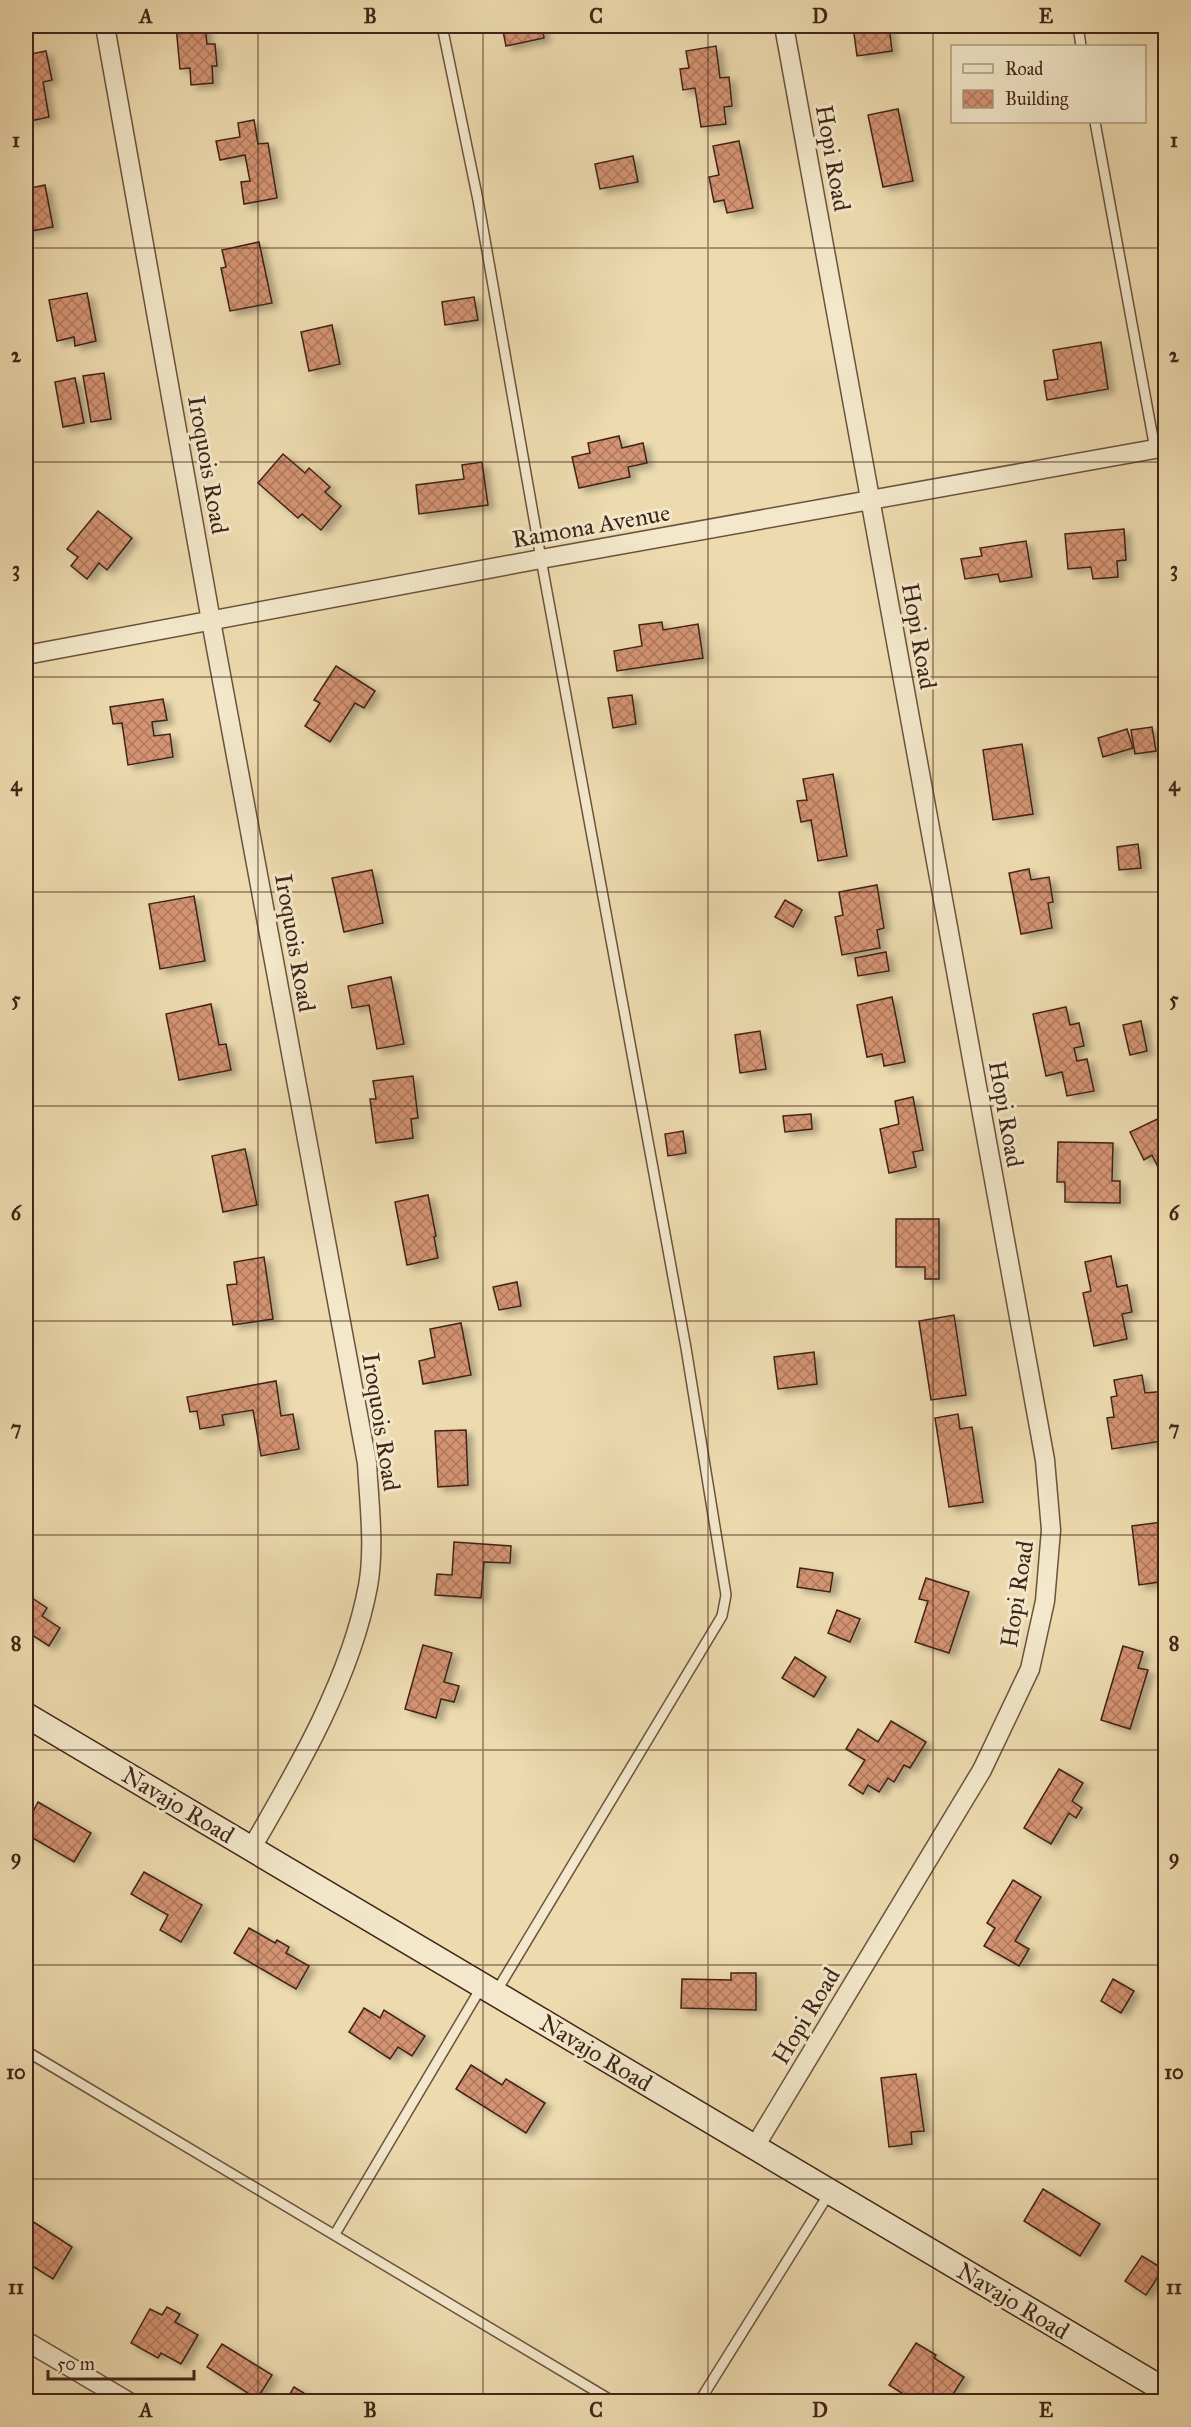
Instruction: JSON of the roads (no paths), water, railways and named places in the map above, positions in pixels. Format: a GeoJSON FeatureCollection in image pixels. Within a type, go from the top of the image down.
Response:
{"type":"FeatureCollection","features":[{"type":"Feature","properties":{"kind":"main road","name":"Navajo Road"},"geometry":{"type":"LineString","coordinates":[[26,1715],[1166,2391]]}},
{"type":"Feature","properties":{"kind":"street","name":"Iroquois Road"},"geometry":{"type":"LineString","coordinates":[[105,26],[211,621],[367,1463],[371,1526],[368,1586],[348,1655],[316,1732],[251,1849]]}},
{"type":"Feature","properties":{"kind":"street","name":"Hopi Road"},"geometry":{"type":"LineString","coordinates":[[754,2148],[982,1770],[1030,1669],[1045,1601],[1051,1530],[1045,1460],[784,26]]}},
{"type":"Feature","properties":{"kind":"street","name":"Ramona Avenue"},"geometry":{"type":"LineString","coordinates":[[26,655],[541,559],[1160,448]]}},
{"type":"Feature","properties":{"kind":"street"},"geometry":{"type":"LineString","coordinates":[[27,2346],[129,2402]]}},
{"type":"Feature","properties":{"kind":"lane"},"geometry":{"type":"LineString","coordinates":[[335,2234],[722,1616],[726,1595],[686,1348],[477,200],[442,26]]}},
{"type":"Feature","properties":{"kind":"lane"},"geometry":{"type":"LineString","coordinates":[[1078,26],[1081,45]]}},
{"type":"Feature","properties":{"kind":"lane"},"geometry":{"type":"LineString","coordinates":[[1095,123],[1160,448]]}},
{"type":"Feature","properties":{"kind":"lane"},"geometry":{"type":"LineString","coordinates":[[26,2051],[614,2402]]}},
{"type":"Feature","properties":{"kind":"lane"},"geometry":{"type":"LineString","coordinates":[[699,2402],[830,2192]]}}]}
